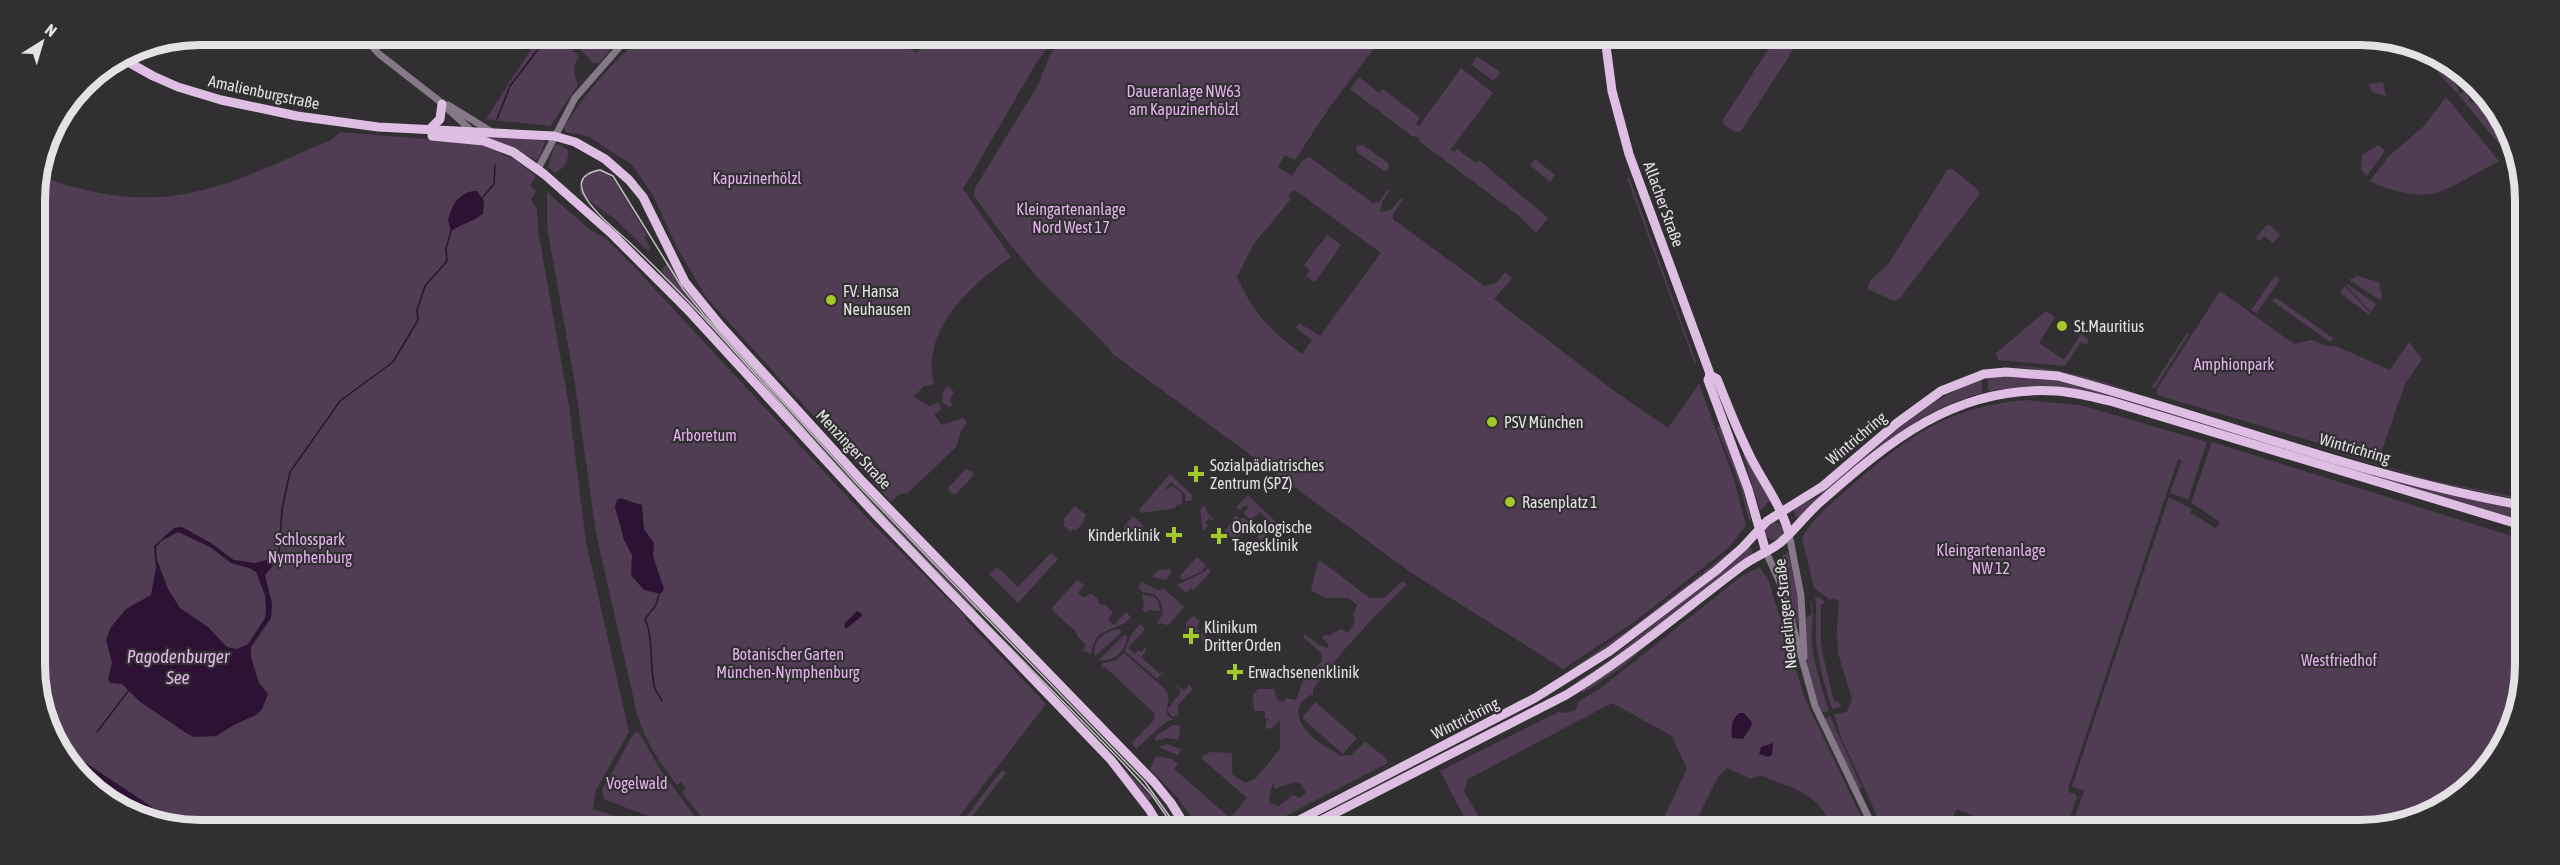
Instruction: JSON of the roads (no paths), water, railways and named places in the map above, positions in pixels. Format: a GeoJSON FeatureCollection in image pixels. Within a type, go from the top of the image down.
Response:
{"type":"FeatureCollection","features":[{"type":"Feature","properties":{"kind":"main road","name":"Allacher Straße"},"geometry":{"type":"LineString","coordinates":[[1606,45],[1612,91],[1629,154],[1710,375],[1708,380],[1748,489],[1766,552]]}},
{"type":"Feature","properties":{"kind":"main road","name":"Amalienburgstraße"},"geometry":{"type":"LineString","coordinates":[[129,63],[153,76],[202,95],[297,116],[409,130],[467,132]]}},
{"type":"Feature","properties":{"kind":"main road"},"geometry":{"type":"LineString","coordinates":[[429,130],[438,122],[440,102]]}},
{"type":"Feature","properties":{"kind":"main road","name":"Amalienburgstraße"},"geometry":{"type":"LineString","coordinates":[[409,130],[426,135],[484,141]]}},
{"type":"Feature","properties":{"kind":"main road","name":"Menzinger Straße"},"geometry":{"type":"LineString","coordinates":[[467,132],[554,136],[575,142],[597,154],[629,180],[643,197],[676,265],[702,305],[862,481],[1154,782],[1182,820]]}},
{"type":"Feature","properties":{"kind":"main road","name":"Menzinger Straße"},"geometry":{"type":"LineString","coordinates":[[484,141],[513,152],[538,169],[606,229],[687,309],[876,515],[1111,760],[1156,820]]}},
{"type":"Feature","properties":{"kind":"main road","name":"Wintrichring"},"geometry":{"type":"LineString","coordinates":[[1299,820],[1561,683],[1638,631],[1718,570],[1781,510],[1823,486],[1897,423],[1941,391],[1956,383],[1984,374],[2006,372],[2058,376],[2438,488],[2515,504]]}},
{"type":"Feature","properties":{"kind":"main road","name":"Allacher Straße"},"geometry":{"type":"LineString","coordinates":[[1710,375],[1717,379],[1743,442],[1781,510]]}},
{"type":"Feature","properties":{"kind":"main road","name":"Wintrichring"},"geometry":{"type":"LineString","coordinates":[[1322,820],[1566,695],[1604,672],[1743,565],[1766,552],[1789,534],[1813,509],[1904,433],[1928,419],[1984,397],[2030,391],[2058,391],[2110,401],[2515,523]]}},
{"type":"Feature","properties":{"kind":"main road","name":"Nederlinger Straße"},"geometry":{"type":"LineString","coordinates":[[1781,510],[1789,534]]}},
{"type":"Feature","properties":{"kind":"street","name":"Menzinger Straße"},"geometry":{"type":"LineString","coordinates":[[371,45],[379,54],[440,102],[492,133]]}},
{"type":"Feature","properties":{"kind":"street"},"geometry":{"type":"LineString","coordinates":[[538,169],[575,98],[621,45]]}},
{"type":"Feature","properties":{"kind":"street","name":"Menzinger Straße"},"geometry":{"type":"LineString","coordinates":[[440,102],[467,132],[484,141]]}},
{"type":"Feature","properties":{"kind":"street","name":"Nederlinger Straße"},"geometry":{"type":"LineString","coordinates":[[1789,534],[1801,596],[1807,681]]}},
{"type":"Feature","properties":{"kind":"street","name":"Nederlinger Straße"},"geometry":{"type":"LineString","coordinates":[[1766,552],[1782,587],[1819,717],[1870,820]]}},
{"type":"Feature","properties":{"kind":"water"},"geometry":{"type":"Polygon","coordinates":[[[477,191],[484,201],[483,214],[451,231],[448,220],[454,204],[466,193],[477,191]]]}},
{"type":"Feature","properties":{"kind":"water"},"geometry":{"type":"Polygon","coordinates":[[[620,498],[642,505],[644,529],[654,543],[653,556],[664,589],[661,594],[644,590],[631,575],[632,555],[624,540],[615,507],[620,498]]]}},
{"type":"Feature","properties":{"kind":"water","name":"Pagodenburger See"},"geometry":{"type":"Polygon","coordinates":[[[182,527],[211,543],[234,560],[255,563],[274,558],[277,551],[282,552],[265,575],[272,603],[271,618],[251,647],[251,657],[259,683],[268,694],[262,709],[256,715],[216,736],[194,737],[186,733],[139,701],[122,684],[110,683],[108,679],[112,663],[106,640],[111,627],[126,609],[151,595],[156,568],[154,546],[174,528],[182,527]],[[178,532],[161,541],[156,547],[157,560],[168,589],[180,608],[208,627],[227,647],[237,649],[248,644],[265,618],[265,595],[256,572],[231,563],[210,547],[178,532]]]}},
{"type":"Feature","properties":{"kind":"water"},"geometry":{"type":"Polygon","coordinates":[[[857,611],[862,616],[846,629],[844,624],[857,611]]]}},
{"type":"Feature","properties":{"kind":"water"},"geometry":{"type":"Polygon","coordinates":[[[1739,713],[1744,713],[1752,722],[1743,739],[1732,738],[1732,724],[1739,713]]]}},
{"type":"Feature","properties":{"kind":"water"},"geometry":{"type":"Polygon","coordinates":[[[1773,743],[1772,755],[1768,757],[1759,754],[1761,747],[1773,743]]]}},
{"type":"Feature","properties":{"kind":"water"},"geometry":{"type":"Polygon","coordinates":[[[75,755],[166,816],[122,799],[90,775],[75,755]]]}},
{"type":"Feature","properties":{"kind":"waterway"},"geometry":{"type":"LineString","coordinates":[[497,119],[510,86],[541,45]]}},
{"type":"Feature","properties":{"kind":"waterway"},"geometry":{"type":"LineString","coordinates":[[483,197],[494,184],[495,165]]}},
{"type":"Feature","properties":{"kind":"waterway"},"geometry":{"type":"LineString","coordinates":[[279,552],[282,509],[290,472],[340,401],[393,362],[418,320],[417,310],[425,286],[447,261],[446,249],[451,231]]}},
{"type":"Feature","properties":{"kind":"waterway"},"geometry":{"type":"LineString","coordinates":[[659,594],[656,605],[645,619],[649,633],[655,690],[662,701]]}},
{"type":"Feature","properties":{"kind":"waterway"},"geometry":{"type":"LineString","coordinates":[[97,732],[129,690]]}},
{"type":"Feature","properties":{"kind":"tram line"},"geometry":{"type":"LineString","coordinates":[[1169,820],[1151,794],[1123,763],[889,522],[687,300],[600,216],[583,193],[581,183],[586,175],[600,170],[613,176],[683,289],[704,315],[858,485],[1145,782],[1172,820]]}},
{"type":"Feature","properties":{"kind":"place","name":"FV. Hansa Neuhausen"},"geometry":{"type":"Point","coordinates":[831,300]}},
{"type":"Feature","properties":{"kind":"place","name":"St.Mauritius"},"geometry":{"type":"Point","coordinates":[2062,326]}},
{"type":"Feature","properties":{"kind":"place","name":"PSV München"},"geometry":{"type":"Point","coordinates":[1492,422]}},
{"type":"Feature","properties":{"kind":"place","name":"Sozialpädiatrisches Zentrum (SPZ)"},"geometry":{"type":"Point","coordinates":[1196,474]}},
{"type":"Feature","properties":{"kind":"place","name":"Rasenplatz 1"},"geometry":{"type":"Point","coordinates":[1510,502]}},
{"type":"Feature","properties":{"kind":"place","name":"Kinderklinik"},"geometry":{"type":"Point","coordinates":[1174,535]}},
{"type":"Feature","properties":{"kind":"place","name":"Onkologische Tagesklinik"},"geometry":{"type":"Point","coordinates":[1219,536]}},
{"type":"Feature","properties":{"kind":"place","name":"Klinikum Dritter Orden"},"geometry":{"type":"Point","coordinates":[1191,636]}},
{"type":"Feature","properties":{"kind":"place","name":"Erwachsenenklinik"},"geometry":{"type":"Point","coordinates":[1235,672]}},
{"type":"Feature","properties":{"kind":"park label","name":"Daueranlage NW63 am Kapuzinerhölzl"},"geometry":{"type":"Point","coordinates":[1184,100]}},
{"type":"Feature","properties":{"kind":"park label","name":"Kapuzinerhölzl"},"geometry":{"type":"Point","coordinates":[757,178]}},
{"type":"Feature","properties":{"kind":"park label","name":"Kleingartenanlage Nord West 17"},"geometry":{"type":"Point","coordinates":[1071,218]}},
{"type":"Feature","properties":{"kind":"park label","name":"Amphionpark"},"geometry":{"type":"Point","coordinates":[2234,364]}},
{"type":"Feature","properties":{"kind":"park label","name":"Arboretum"},"geometry":{"type":"Point","coordinates":[705,435]}},
{"type":"Feature","properties":{"kind":"park label","name":"Schlosspark Nymphenburg"},"geometry":{"type":"Point","coordinates":[310,548]}},
{"type":"Feature","properties":{"kind":"park label","name":"Kleingartenanlage NW 12"},"geometry":{"type":"Point","coordinates":[1991,559]}},
{"type":"Feature","properties":{"kind":"park label","name":"Westfriedhof"},"geometry":{"type":"Point","coordinates":[2339,660]}},
{"type":"Feature","properties":{"kind":"park label","name":"Botanischer Garten München-Nymphenburg"},"geometry":{"type":"Point","coordinates":[788,663]}},
{"type":"Feature","properties":{"kind":"park label","name":"Vogelwald"},"geometry":{"type":"Point","coordinates":[637,783]}}]}
